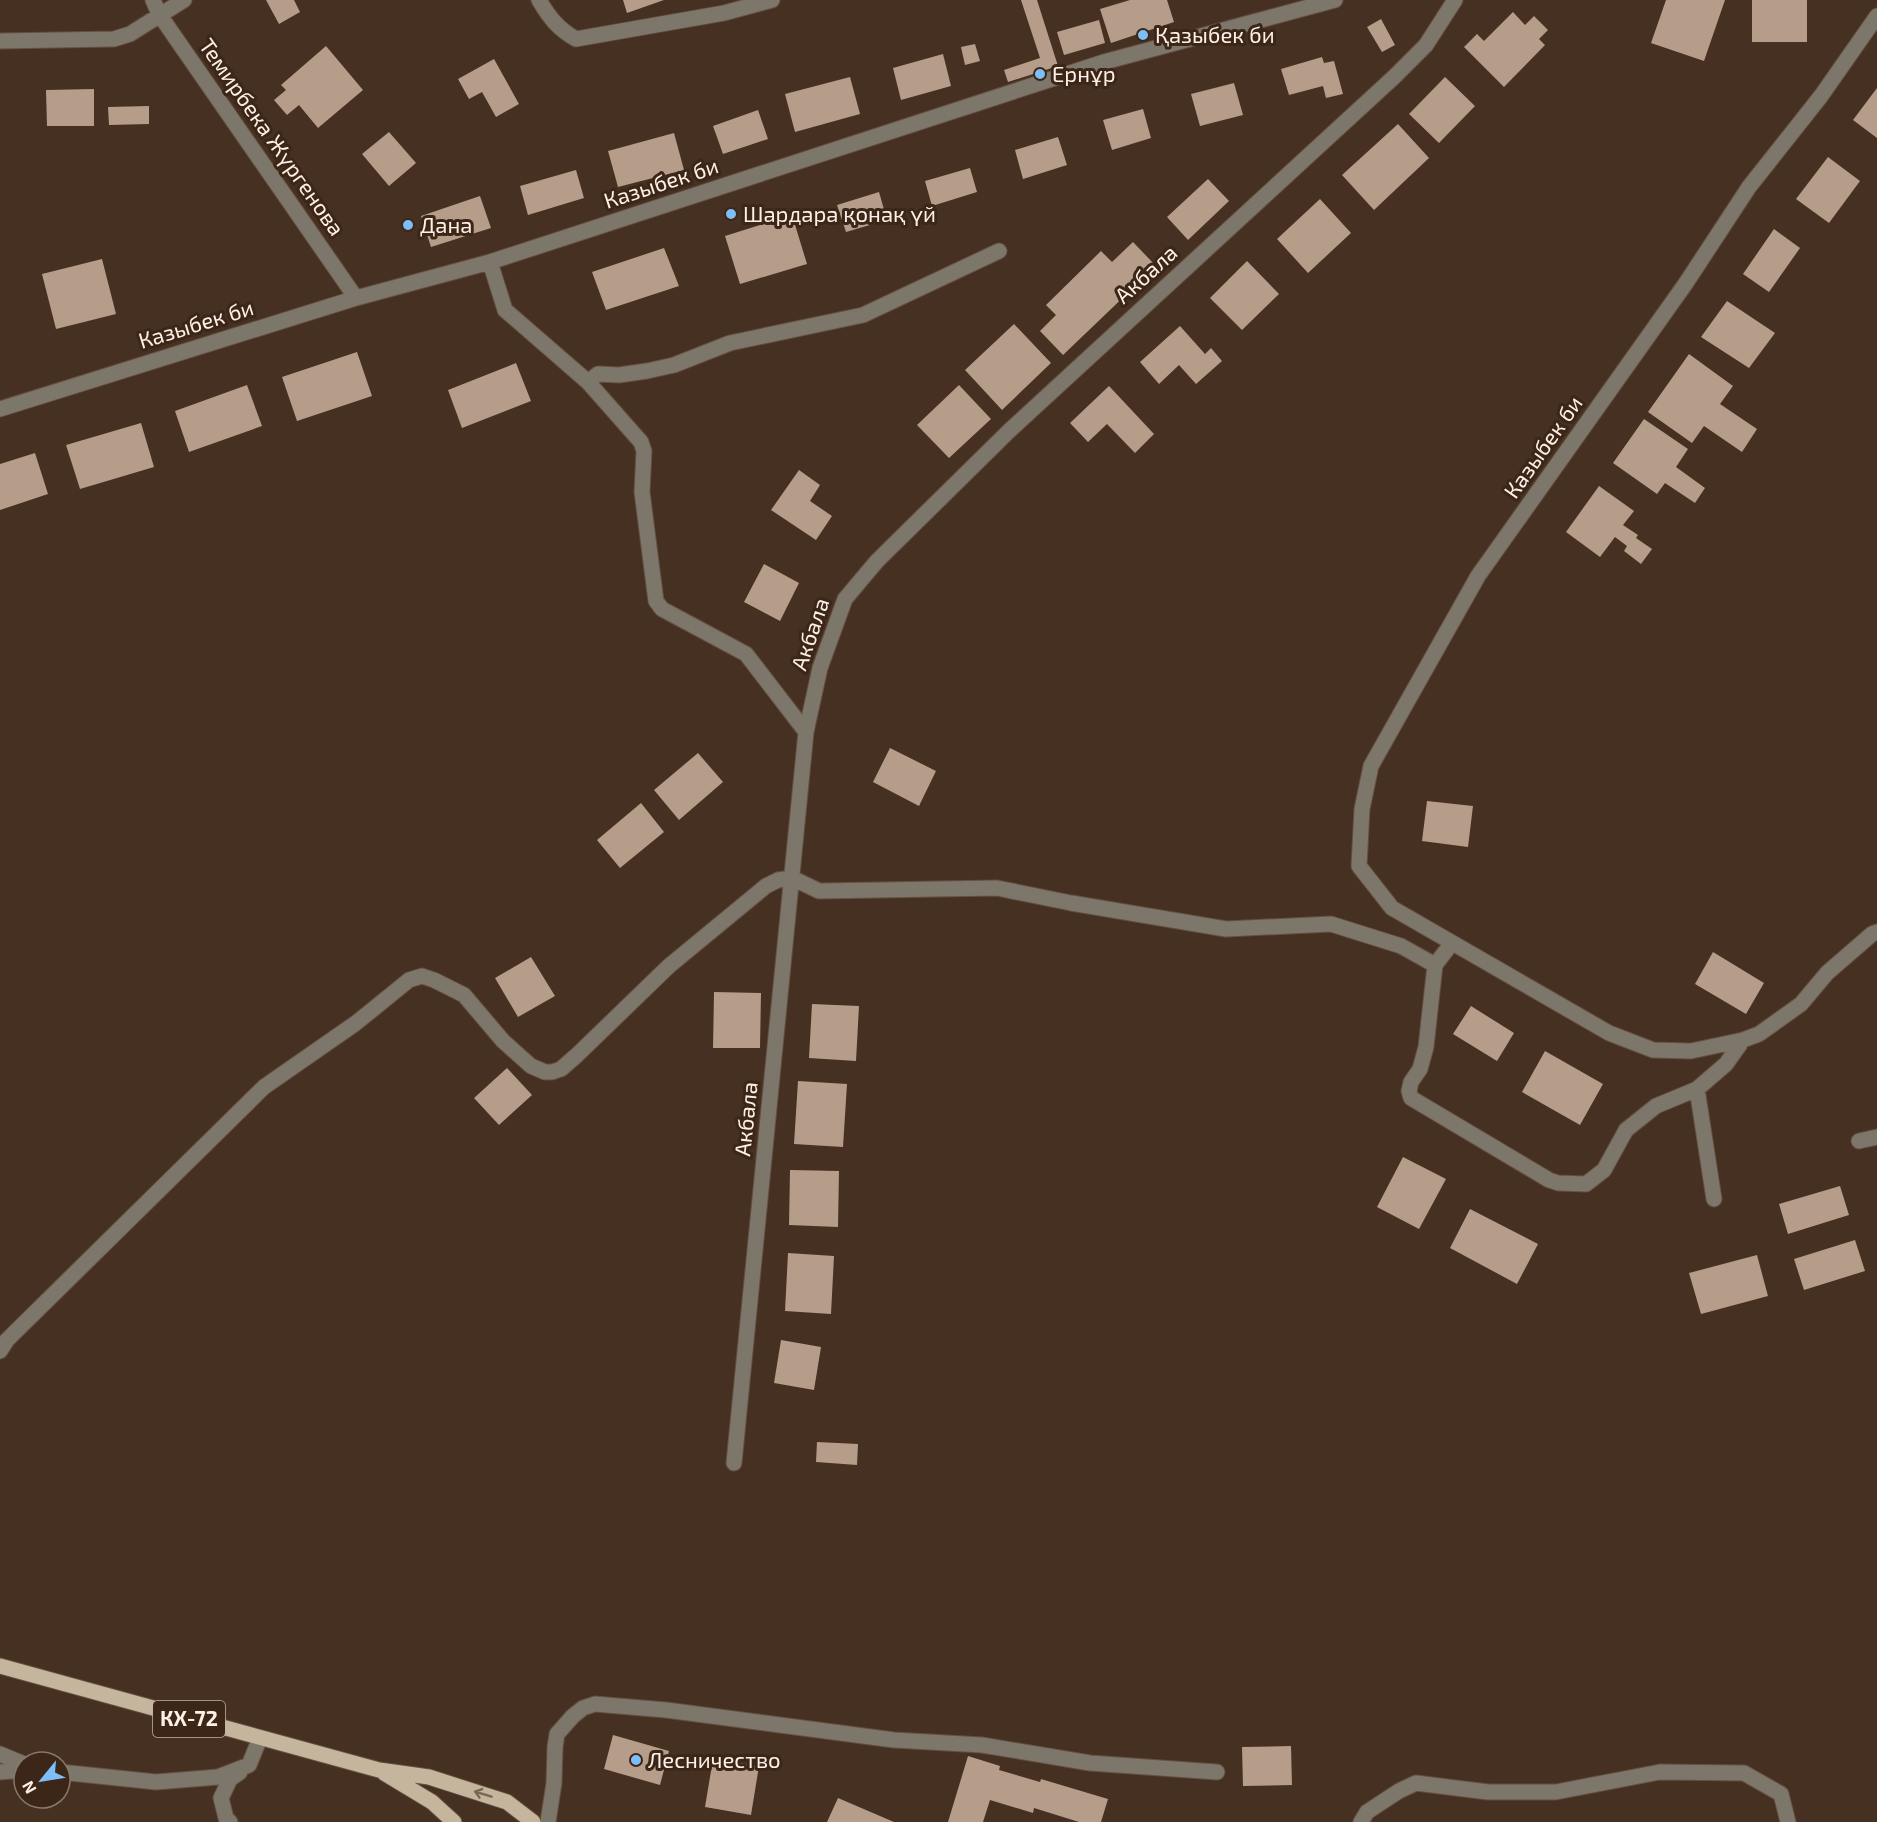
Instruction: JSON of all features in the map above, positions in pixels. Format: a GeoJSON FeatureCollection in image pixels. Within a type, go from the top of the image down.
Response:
{"type":"FeatureCollection","features":[{"type":"Feature","properties":{"kind":"main road","name":"КХ-72"},"geometry":{"type":"LineString","coordinates":[[0,1666],[379,1770],[429,1777],[507,1802],[533,1822]]}},
{"type":"Feature","properties":{"kind":"main road","name":"КХ-72"},"geometry":{"type":"LineString","coordinates":[[379,1770],[432,1802],[454,1822]]}},
{"type":"Feature","properties":{"kind":"street"},"geometry":{"type":"LineString","coordinates":[[0,41],[114,39],[130,34],[156,7],[184,0]]}},
{"type":"Feature","properties":{"kind":"street"},"geometry":{"type":"LineString","coordinates":[[539,0],[552,22],[563,32],[576,39],[724,12],[772,0]]}},
{"type":"Feature","properties":{"kind":"street","name":"Казыбек би"},"geometry":{"type":"LineString","coordinates":[[0,409],[356,298],[490,262],[1104,62],[1335,0]]}},
{"type":"Feature","properties":{"kind":"street","name":"Акбала"},"geometry":{"type":"LineString","coordinates":[[734,1463],[806,732],[820,668],[845,599],[878,561],[1009,431],[1394,77],[1426,45],[1455,0]]}},
{"type":"Feature","properties":{"kind":"street","name":"Темирбека Жүргенова"},"geometry":{"type":"LineString","coordinates":[[156,7],[356,298]]}},
{"type":"Feature","properties":{"kind":"street","name":"Казыбек би"},"geometry":{"type":"LineString","coordinates":[[1743,1040],[1691,1051],[1653,1050],[1610,1033],[1392,908],[1359,866],[1362,809],[1371,766],[1478,576],[1686,283],[1749,187],[1821,96],[1877,16]]}},
{"type":"Feature","properties":{"kind":"street"},"geometry":{"type":"LineString","coordinates":[[588,382],[597,374],[619,375],[674,365],[730,343],[862,315],[999,251]]}},
{"type":"Feature","properties":{"kind":"street"},"geometry":{"type":"LineString","coordinates":[[490,262],[505,310],[588,382],[640,442],[644,451],[642,492],[657,601],[662,609],[746,654],[806,732]]}},
{"type":"Feature","properties":{"kind":"street"},"geometry":{"type":"LineString","coordinates":[[0,1351],[7,1340],[264,1088],[356,1023],[409,980],[422,976],[464,995],[503,1041],[531,1066],[545,1072],[552,1072],[561,1069],[577,1055],[669,966],[766,886],[778,880],[792,878],[819,891],[997,888],[1226,929],[1330,924],[1401,946],[1435,965]]}},
{"type":"Feature","properties":{"kind":"street"},"geometry":{"type":"LineString","coordinates":[[1452,943],[1435,965],[1426,1047],[1420,1069],[1411,1082],[1409,1091],[1411,1098],[1549,1180],[1558,1184],[1586,1184],[1604,1170],[1626,1130],[1656,1106],[1697,1089],[1726,1064],[1743,1040],[1759,1034],[1801,1004],[1827,973],[1877,932]]}},
{"type":"Feature","properties":{"kind":"street"},"geometry":{"type":"LineString","coordinates":[[1697,1089],[1714,1199]]}},
{"type":"Feature","properties":{"kind":"street"},"geometry":{"type":"LineString","coordinates":[[1859,1141],[1877,1137]]}},
{"type":"Feature","properties":{"kind":"street"},"geometry":{"type":"LineString","coordinates":[[548,1822],[554,1783],[557,1734],[583,1708],[595,1704],[666,1710],[894,1740],[982,1745],[1090,1763],[1217,1772]]}},
{"type":"Feature","properties":{"kind":"street"},"geometry":{"type":"LineString","coordinates":[[230,1822],[222,1806],[223,1790],[230,1779],[249,1765],[260,1738]]}},
{"type":"Feature","properties":{"kind":"street"},"geometry":{"type":"LineString","coordinates":[[72,1773],[156,1782],[218,1777],[249,1765]]}},
{"type":"Feature","properties":{"kind":"street"},"geometry":{"type":"LineString","coordinates":[[1361,1822],[1367,1812],[1399,1791],[1416,1784],[1488,1792],[1556,1792],[1660,1772],[1744,1773],[1781,1794],[1788,1822]]}},
{"type":"Feature","properties":{"kind":"building"},"geometry":{"type":"Polygon","coordinates":[[[266,0],[294,0],[300,12],[279,24],[266,0]]]}},
{"type":"Feature","properties":{"kind":"building"},"geometry":{"type":"Polygon","coordinates":[[[623,0],[664,0],[627,13],[623,0]]]}},
{"type":"Feature","properties":{"kind":"building"},"geometry":{"type":"Polygon","coordinates":[[[1021,0],[1037,0],[1058,66],[1008,82],[1004,70],[1040,58],[1021,0]]]}},
{"type":"Feature","properties":{"kind":"building"},"geometry":{"type":"Polygon","coordinates":[[[1130,0],[1167,0],[1174,22],[1111,43],[1100,9],[1130,0]]]}},
{"type":"Feature","properties":{"kind":"building"},"geometry":{"type":"Polygon","coordinates":[[[1666,0],[1725,0],[1704,61],[1651,43],[1666,0]]]}},
{"type":"Feature","properties":{"kind":"building"},"geometry":{"type":"Polygon","coordinates":[[[1752,0],[1807,0],[1807,42],[1752,42],[1752,0]]]}},
{"type":"Feature","properties":{"kind":"building"},"geometry":{"type":"Polygon","coordinates":[[[1513,12],[1525,25],[1534,16],[1548,30],[1539,39],[1545,45],[1504,87],[1464,47],[1477,34],[1484,41],[1513,12]]]}},
{"type":"Feature","properties":{"kind":"building"},"geometry":{"type":"Polygon","coordinates":[[[1381,19],[1395,45],[1382,52],[1367,27],[1381,19]]]}},
{"type":"Feature","properties":{"kind":"building"},"geometry":{"type":"Polygon","coordinates":[[[1099,20],[1105,43],[1064,55],[1057,32],[1099,20]]]}},
{"type":"Feature","properties":{"kind":"building"},"geometry":{"type":"Polygon","coordinates":[[[975,44],[980,61],[965,65],[961,47],[975,44]]]}},
{"type":"Feature","properties":{"kind":"building"},"geometry":{"type":"Polygon","coordinates":[[[326,46],[363,90],[318,128],[299,105],[287,115],[274,100],[286,90],[281,85],[326,46]]]}},
{"type":"Feature","properties":{"kind":"building"},"geometry":{"type":"Polygon","coordinates":[[[943,54],[951,86],[901,100],[893,68],[943,54]]]}},
{"type":"Feature","properties":{"kind":"building"},"geometry":{"type":"Polygon","coordinates":[[[1322,57],[1324,63],[1334,61],[1343,94],[1326,98],[1323,86],[1289,95],[1281,69],[1322,57]]]}},
{"type":"Feature","properties":{"kind":"building"},"geometry":{"type":"Polygon","coordinates":[[[494,59],[519,104],[496,117],[482,92],[469,99],[458,79],[494,59]]]}},
{"type":"Feature","properties":{"kind":"building"},"geometry":{"type":"Polygon","coordinates":[[[850,77],[860,114],[795,132],[785,94],[850,77]]]}},
{"type":"Feature","properties":{"kind":"building"},"geometry":{"type":"Polygon","coordinates":[[[1445,77],[1475,106],[1439,143],[1409,114],[1445,77]]]}},
{"type":"Feature","properties":{"kind":"building"},"geometry":{"type":"Polygon","coordinates":[[[1234,83],[1243,115],[1200,126],[1191,94],[1234,83]]]}},
{"type":"Feature","properties":{"kind":"building"},"geometry":{"type":"Polygon","coordinates":[[[1877,88],[1877,138],[1853,120],[1877,88]]]}},
{"type":"Feature","properties":{"kind":"building"},"geometry":{"type":"Polygon","coordinates":[[[94,89],[94,126],[47,126],[46,90],[94,89]]]}},
{"type":"Feature","properties":{"kind":"building"},"geometry":{"type":"Polygon","coordinates":[[[149,106],[149,124],[109,125],[108,107],[149,106]]]}},
{"type":"Feature","properties":{"kind":"building"},"geometry":{"type":"Polygon","coordinates":[[[1143,109],[1151,138],[1112,150],[1103,120],[1143,109]]]}},
{"type":"Feature","properties":{"kind":"building"},"geometry":{"type":"Polygon","coordinates":[[[758,110],[768,139],[723,154],[713,126],[758,110]]]}},
{"type":"Feature","properties":{"kind":"building"},"geometry":{"type":"Polygon","coordinates":[[[1398,124],[1429,158],[1374,210],[1342,175],[1398,124]]]}},
{"type":"Feature","properties":{"kind":"building"},"geometry":{"type":"Polygon","coordinates":[[[389,132],[416,163],[389,186],[362,154],[389,132]]]}},
{"type":"Feature","properties":{"kind":"building"},"geometry":{"type":"Polygon","coordinates":[[[674,133],[684,170],[618,187],[608,151],[674,133]]]}},
{"type":"Feature","properties":{"kind":"building"},"geometry":{"type":"Polygon","coordinates":[[[1058,137],[1067,165],[1023,179],[1015,150],[1058,137]]]}},
{"type":"Feature","properties":{"kind":"building"},"geometry":{"type":"Polygon","coordinates":[[[1828,157],[1860,181],[1829,223],[1796,199],[1828,157]]]}},
{"type":"Feature","properties":{"kind":"building"},"geometry":{"type":"Polygon","coordinates":[[[970,168],[977,192],[932,206],[925,181],[970,168]]]}},
{"type":"Feature","properties":{"kind":"building"},"geometry":{"type":"Polygon","coordinates":[[[576,170],[584,198],[528,215],[520,186],[576,170]]]}},
{"type":"Feature","properties":{"kind":"building"},"geometry":{"type":"Polygon","coordinates":[[[1208,179],[1229,201],[1188,240],[1167,217],[1208,179]]]}},
{"type":"Feature","properties":{"kind":"building"},"geometry":{"type":"Polygon","coordinates":[[[879,192],[887,220],[846,232],[837,205],[879,192]]]}},
{"type":"Feature","properties":{"kind":"building"},"geometry":{"type":"Polygon","coordinates":[[[480,196],[491,228],[431,247],[421,216],[480,196]]]}},
{"type":"Feature","properties":{"kind":"building"},"geometry":{"type":"Polygon","coordinates":[[[1320,199],[1351,233],[1308,273],[1277,239],[1320,199]]]}},
{"type":"Feature","properties":{"kind":"building"},"geometry":{"type":"Polygon","coordinates":[[[792,215],[807,264],[740,284],[725,236],[792,215]]]}},
{"type":"Feature","properties":{"kind":"building"},"geometry":{"type":"Polygon","coordinates":[[[1774,229],[1800,248],[1769,292],[1743,274],[1774,229]]]}},
{"type":"Feature","properties":{"kind":"building"},"geometry":{"type":"Polygon","coordinates":[[[1133,242],[1156,266],[1063,355],[1040,331],[1056,315],[1046,305],[1101,251],[1112,262],[1133,242]]]}},
{"type":"Feature","properties":{"kind":"building"},"geometry":{"type":"Polygon","coordinates":[[[664,248],[679,286],[606,310],[592,272],[664,248]]]}},
{"type":"Feature","properties":{"kind":"building"},"geometry":{"type":"Polygon","coordinates":[[[102,259],[116,314],[56,329],[42,274],[102,259]]]}},
{"type":"Feature","properties":{"kind":"building"},"geometry":{"type":"Polygon","coordinates":[[[1247,261],[1279,294],[1242,330],[1210,298],[1247,261]]]}},
{"type":"Feature","properties":{"kind":"building"},"geometry":{"type":"Polygon","coordinates":[[[1727,301],[1775,333],[1749,368],[1701,337],[1727,301]]]}},
{"type":"Feature","properties":{"kind":"building"},"geometry":{"type":"Polygon","coordinates":[[[1014,324],[1051,363],[1002,410],[965,370],[1014,324]]]}},
{"type":"Feature","properties":{"kind":"building"},"geometry":{"type":"Polygon","coordinates":[[[1180,326],[1205,354],[1211,348],[1222,361],[1196,384],[1179,365],[1159,384],[1140,362],[1180,326]]]}},
{"type":"Feature","properties":{"kind":"building"},"geometry":{"type":"Polygon","coordinates":[[[357,352],[372,396],[297,421],[282,377],[357,352]]]}},
{"type":"Feature","properties":{"kind":"building"},"geometry":{"type":"Polygon","coordinates":[[[1689,354],[1733,386],[1720,404],[1757,429],[1742,452],[1704,426],[1692,443],[1648,412],[1689,354]]]}},
{"type":"Feature","properties":{"kind":"building"},"geometry":{"type":"Polygon","coordinates":[[[516,363],[531,401],[462,428],[448,390],[516,363]]]}},
{"type":"Feature","properties":{"kind":"building"},"geometry":{"type":"Polygon","coordinates":[[[247,385],[262,426],[189,452],[175,411],[247,385]]]}},
{"type":"Feature","properties":{"kind":"building"},"geometry":{"type":"Polygon","coordinates":[[[959,385],[991,419],[949,458],[917,425],[959,385]]]}},
{"type":"Feature","properties":{"kind":"building"},"geometry":{"type":"Polygon","coordinates":[[[1109,386],[1154,434],[1135,453],[1107,424],[1088,442],[1070,423],[1109,386]]]}},
{"type":"Feature","properties":{"kind":"building"},"geometry":{"type":"Polygon","coordinates":[[[1644,419],[1688,449],[1676,467],[1705,488],[1695,503],[1665,483],[1657,494],[1613,463],[1644,419]]]}},
{"type":"Feature","properties":{"kind":"building"},"geometry":{"type":"Polygon","coordinates":[[[141,423],[154,467],[80,489],[66,445],[141,423]]]}},
{"type":"Feature","properties":{"kind":"building"},"geometry":{"type":"Polygon","coordinates":[[[35,453],[48,494],[0,510],[0,464],[35,453]]]}},
{"type":"Feature","properties":{"kind":"building"},"geometry":{"type":"Polygon","coordinates":[[[799,470],[820,485],[810,501],[832,516],[816,540],[771,510],[799,470]]]}},
{"type":"Feature","properties":{"kind":"building"},"geometry":{"type":"Polygon","coordinates":[[[1599,486],[1634,511],[1623,525],[1638,535],[1636,538],[1652,549],[1641,564],[1624,551],[1627,546],[1615,537],[1600,557],[1566,532],[1599,486]]]}},
{"type":"Feature","properties":{"kind":"building"},"geometry":{"type":"Polygon","coordinates":[[[764,564],[799,583],[780,621],[744,602],[764,564]]]}},
{"type":"Feature","properties":{"kind":"building"},"geometry":{"type":"Polygon","coordinates":[[[890,748],[936,771],[919,806],[873,782],[890,748]]]}},
{"type":"Feature","properties":{"kind":"building"},"geometry":{"type":"Polygon","coordinates":[[[698,753],[723,782],[679,820],[654,790],[698,753]]]}},
{"type":"Feature","properties":{"kind":"building"},"geometry":{"type":"Polygon","coordinates":[[[1427,801],[1473,806],[1468,847],[1422,841],[1427,801]]]}},
{"type":"Feature","properties":{"kind":"building"},"geometry":{"type":"Polygon","coordinates":[[[641,803],[664,832],[620,868],[597,840],[641,803]]]}},
{"type":"Feature","properties":{"kind":"building"},"geometry":{"type":"Polygon","coordinates":[[[1713,952],[1764,983],[1746,1014],[1695,984],[1713,952]]]}},
{"type":"Feature","properties":{"kind":"building"},"geometry":{"type":"Polygon","coordinates":[[[531,957],[555,996],[518,1017],[495,978],[531,957]]]}},
{"type":"Feature","properties":{"kind":"building"},"geometry":{"type":"Polygon","coordinates":[[[714,992],[761,993],[760,1048],[713,1048],[714,992]]]}},
{"type":"Feature","properties":{"kind":"building"},"geometry":{"type":"Polygon","coordinates":[[[812,1004],[859,1006],[856,1061],[809,1058],[812,1004]]]}},
{"type":"Feature","properties":{"kind":"building"},"geometry":{"type":"Polygon","coordinates":[[[1471,1006],[1514,1033],[1497,1061],[1453,1034],[1471,1006]]]}},
{"type":"Feature","properties":{"kind":"building"},"geometry":{"type":"Polygon","coordinates":[[[1545,1051],[1603,1084],[1580,1125],[1522,1092],[1545,1051]]]}},
{"type":"Feature","properties":{"kind":"building"},"geometry":{"type":"Polygon","coordinates":[[[507,1068],[532,1095],[499,1125],[474,1098],[507,1068]]]}},
{"type":"Feature","properties":{"kind":"building"},"geometry":{"type":"Polygon","coordinates":[[[798,1081],[847,1084],[843,1147],[794,1144],[798,1081]]]}},
{"type":"Feature","properties":{"kind":"building"},"geometry":{"type":"Polygon","coordinates":[[[1403,1157],[1446,1179],[1419,1229],[1377,1207],[1403,1157]]]}},
{"type":"Feature","properties":{"kind":"building"},"geometry":{"type":"Polygon","coordinates":[[[790,1170],[839,1171],[838,1227],[789,1225],[790,1170]]]}},
{"type":"Feature","properties":{"kind":"building"},"geometry":{"type":"Polygon","coordinates":[[[1840,1186],[1849,1215],[1788,1234],[1779,1204],[1840,1186]]]}},
{"type":"Feature","properties":{"kind":"building"},"geometry":{"type":"Polygon","coordinates":[[[1470,1209],[1538,1244],[1517,1284],[1450,1248],[1470,1209]]]}},
{"type":"Feature","properties":{"kind":"building"},"geometry":{"type":"Polygon","coordinates":[[[1855,1240],[1865,1271],[1804,1290],[1794,1259],[1855,1240]]]}},
{"type":"Feature","properties":{"kind":"building"},"geometry":{"type":"Polygon","coordinates":[[[788,1253],[834,1256],[831,1314],[785,1311],[788,1253]]]}},
{"type":"Feature","properties":{"kind":"building"},"geometry":{"type":"Polygon","coordinates":[[[1757,1255],[1768,1296],[1701,1314],[1689,1273],[1757,1255]]]}},
{"type":"Feature","properties":{"kind":"building"},"geometry":{"type":"Polygon","coordinates":[[[781,1340],[821,1347],[814,1390],[774,1383],[781,1340]]]}},
{"type":"Feature","properties":{"kind":"building"},"geometry":{"type":"Polygon","coordinates":[[[817,1442],[858,1444],[857,1465],[816,1462],[817,1442]]]}},
{"type":"Feature","properties":{"kind":"building","name":"Лесничество"},"geometry":{"type":"Polygon","coordinates":[[[613,1735],[669,1751],[660,1785],[604,1769],[613,1735]]]}},
{"type":"Feature","properties":{"kind":"building"},"geometry":{"type":"Polygon","coordinates":[[[1291,1746],[1292,1785],[1243,1786],[1242,1747],[1291,1746]]]}},
{"type":"Feature","properties":{"kind":"building"},"geometry":{"type":"Polygon","coordinates":[[[968,1756],[1000,1766],[999,1770],[1040,1782],[1041,1779],[1108,1799],[1101,1822],[1079,1822],[1034,1808],[1033,1813],[990,1800],[983,1822],[948,1822],[968,1756]]]}},
{"type":"Feature","properties":{"kind":"building"},"geometry":{"type":"Polygon","coordinates":[[[713,1759],[759,1766],[751,1815],[705,1807],[713,1759]]]}},
{"type":"Feature","properties":{"kind":"building"},"geometry":{"type":"Polygon","coordinates":[[[838,1798],[894,1822],[827,1822],[838,1798]]]}},
{"type":"Feature","properties":{"kind":"place","name":"Қазыбек би"},"geometry":{"type":"Point","coordinates":[1143,35]}},
{"type":"Feature","properties":{"kind":"place","name":"Ернұр"},"geometry":{"type":"Point","coordinates":[1040,74]}},
{"type":"Feature","properties":{"kind":"place","name":"Шардара қонақ үй"},"geometry":{"type":"Point","coordinates":[731,214]}},
{"type":"Feature","properties":{"kind":"place","name":"Дана"},"geometry":{"type":"Point","coordinates":[408,225]}},
{"type":"Feature","properties":{"kind":"place","name":"Лесничество"},"geometry":{"type":"Point","coordinates":[636,1760]}}]}
